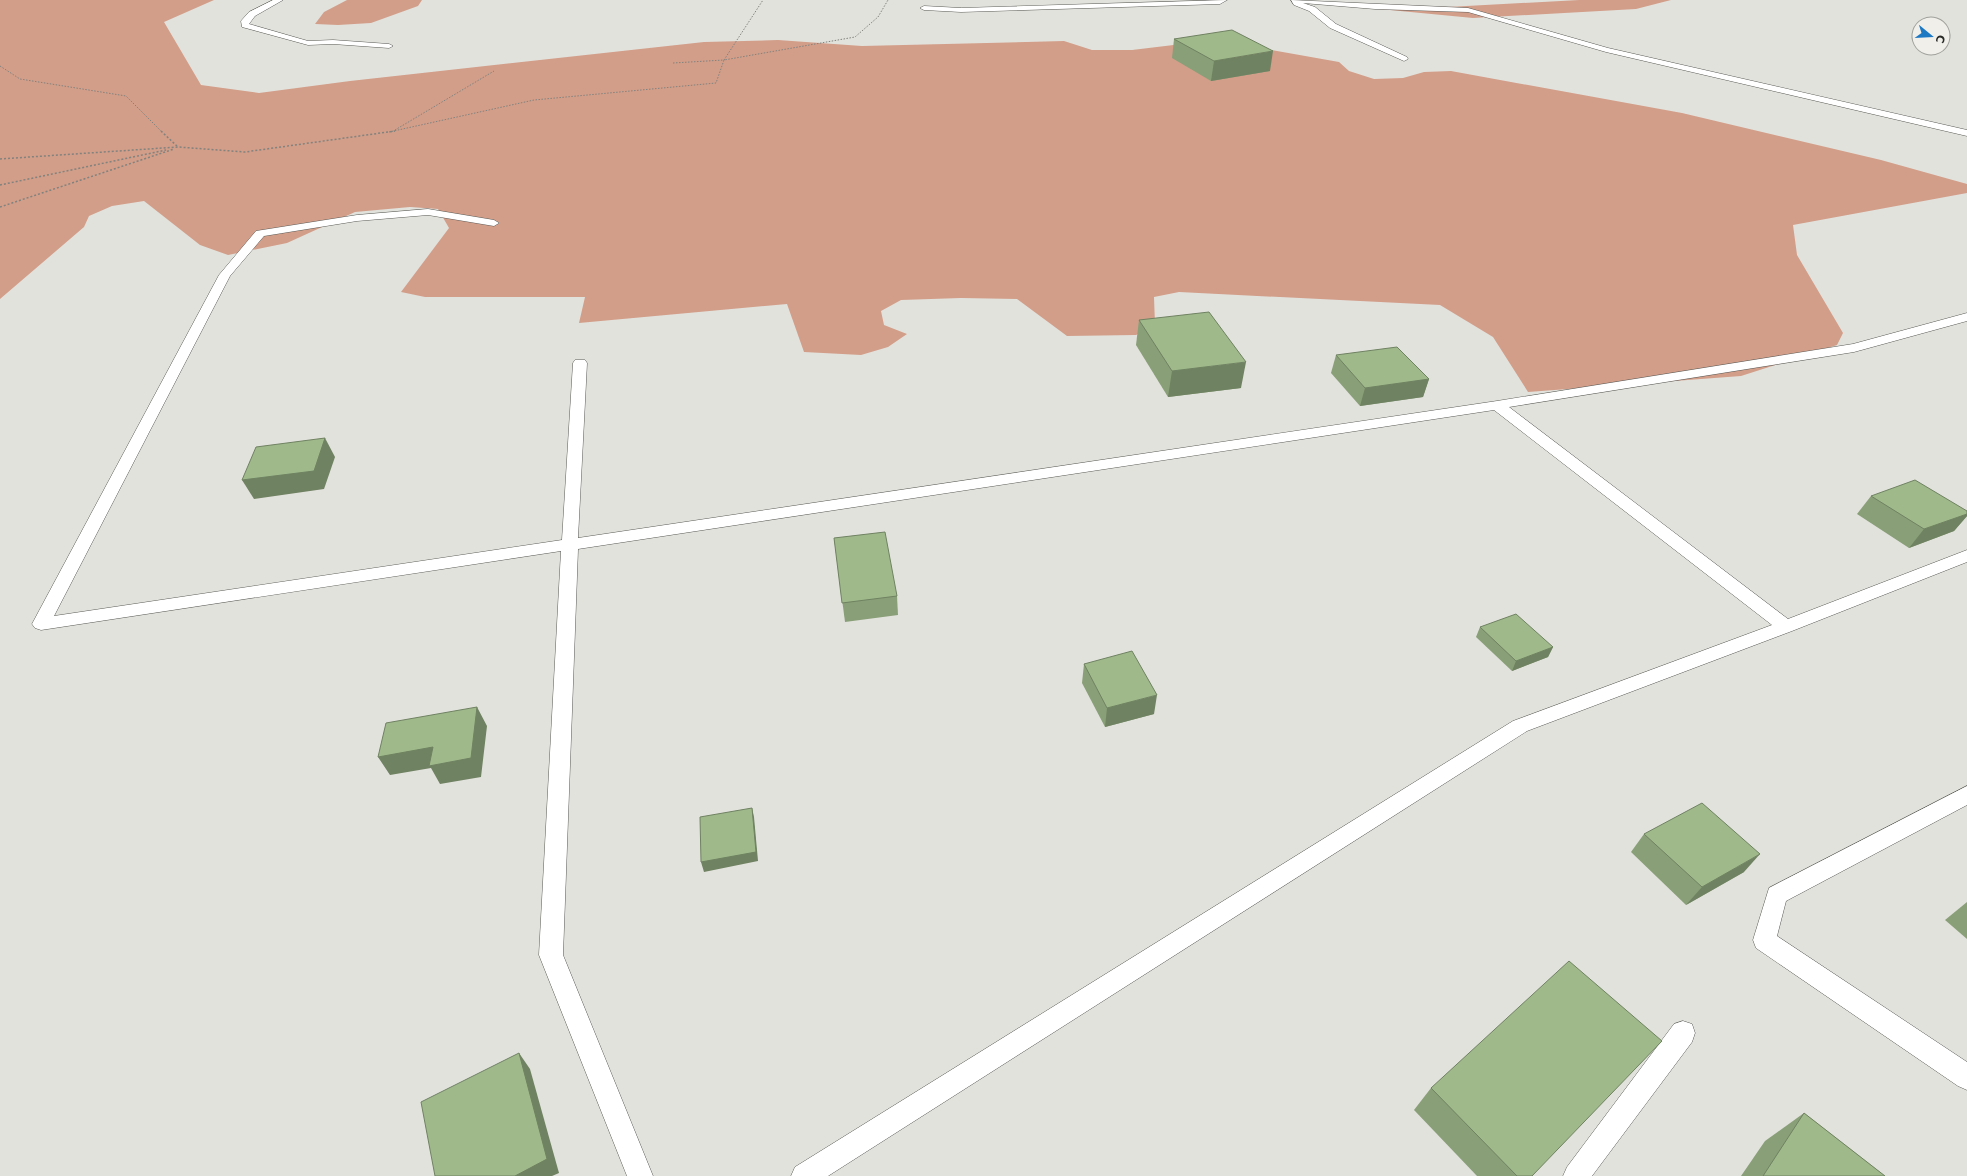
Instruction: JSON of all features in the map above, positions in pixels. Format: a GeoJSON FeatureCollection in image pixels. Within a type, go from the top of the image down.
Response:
{"type":"FeatureCollection","features":[{"type":"Feature","properties":{"kind":"lane"},"geometry":{"type":"LineString","coordinates":[[279,0],[252,14],[245,21],[245,25],[308,43],[333,42],[390,46]]}},
{"type":"Feature","properties":{"kind":"lane"},"geometry":{"type":"LineString","coordinates":[[924,8],[968,10],[1220,2],[1223,0]]}},
{"type":"Feature","properties":{"kind":"lane"},"geometry":{"type":"LineString","coordinates":[[1289,0],[1312,9],[1333,26],[1404,59]]}},
{"type":"Feature","properties":{"kind":"lane"},"geometry":{"type":"LineString","coordinates":[[1295,0],[1375,7],[1468,10],[1606,50],[1967,133]]}},
{"type":"Feature","properties":{"kind":"lane"},"geometry":{"type":"LineString","coordinates":[[494,223],[428,212],[357,218],[260,233],[225,275],[41,624],[1498,405],[1726,367],[1854,348],[1967,317]]}},
{"type":"Feature","properties":{"kind":"lane"},"geometry":{"type":"LineString","coordinates":[[580,363],[551,955],[640,1176]]}},
{"type":"Feature","properties":{"kind":"lane"},"geometry":{"type":"LineString","coordinates":[[1498,405],[1786,627]]}},
{"type":"Feature","properties":{"kind":"lane"},"geometry":{"type":"LineString","coordinates":[[804,1176],[1520,726],[1786,627],[1967,556]]}},
{"type":"Feature","properties":{"kind":"lane"},"geometry":{"type":"LineString","coordinates":[[1967,795],[1777,895],[1764,940],[1967,1077]]}},
{"type":"Feature","properties":{"kind":"lane"},"geometry":{"type":"LineString","coordinates":[[1576,1176],[1683,1033]]}},
{"type":"Feature","properties":{"kind":"path"},"geometry":{"type":"LineString","coordinates":[[0,159],[178,147],[244,152],[393,131],[534,100],[716,83],[724,60],[763,0]]}},
{"type":"Feature","properties":{"kind":"path"},"geometry":{"type":"LineString","coordinates":[[673,63],[724,60],[855,37],[878,17],[888,0]]}},
{"type":"Feature","properties":{"kind":"path"},"geometry":{"type":"LineString","coordinates":[[0,66],[20,79],[126,96],[178,147]]}},
{"type":"Feature","properties":{"kind":"path"},"geometry":{"type":"LineString","coordinates":[[393,131],[494,71]]}},
{"type":"Feature","properties":{"kind":"path"},"geometry":{"type":"LineString","coordinates":[[0,185],[178,147]]}},
{"type":"Feature","properties":{"kind":"path"},"geometry":{"type":"LineString","coordinates":[[0,207],[178,147]]}},
{"type":"Feature","properties":{"kind":"shaded area"},"geometry":{"type":"Polygon","coordinates":[[[0,0],[214,0],[164,22],[201,85],[259,93],[350,81],[704,42],[778,40],[862,46],[1064,41],[1092,50],[1132,50],[1215,40],[1339,62],[1349,71],[1374,79],[1403,78],[1424,72],[1451,71],[1682,113],[1881,160],[1967,184],[1967,193],[1793,225],[1797,255],[1843,333],[1837,345],[1741,376],[1528,392],[1493,337],[1440,305],[1179,292],[1154,297],[1155,325],[1136,335],[1067,336],[1017,299],[961,298],[901,300],[881,311],[884,325],[907,334],[888,347],[861,355],[804,352],[787,304],[579,323],[585,297],[425,297],[401,292],[449,228],[438,209],[410,207],[355,212],[287,243],[228,255],[200,245],[144,201],[112,206],[89,216],[84,227],[0,299],[0,0]]]}},
{"type":"Feature","properties":{"kind":"shaded area"},"geometry":{"type":"Polygon","coordinates":[[[347,0],[422,0],[418,6],[371,23],[338,25],[315,24],[324,12],[347,0]]]}},
{"type":"Feature","properties":{"kind":"shaded area"},"geometry":{"type":"Polygon","coordinates":[[[1579,0],[1671,0],[1636,9],[1473,18],[1296,1],[1448,7],[1579,0]]]}},
{"type":"Feature","properties":{"kind":"building"},"geometry":{"type":"Polygon","coordinates":[[[1232,30],[1273,51],[1214,61],[1174,39],[1232,30]]]}},
{"type":"Feature","properties":{"kind":"building"},"geometry":{"type":"Polygon","coordinates":[[[1209,312],[1246,362],[1172,371],[1139,320],[1209,312]]]}},
{"type":"Feature","properties":{"kind":"building"},"geometry":{"type":"Polygon","coordinates":[[[1397,347],[1429,379],[1365,388],[1336,355],[1397,347]]]}},
{"type":"Feature","properties":{"kind":"building"},"geometry":{"type":"Polygon","coordinates":[[[325,438],[314,471],[242,480],[256,447],[325,438]]]}},
{"type":"Feature","properties":{"kind":"building"},"geometry":{"type":"Polygon","coordinates":[[[1915,480],[1967,511],[1967,514],[1924,529],[1871,496],[1915,480]]]}},
{"type":"Feature","properties":{"kind":"building"},"geometry":{"type":"Polygon","coordinates":[[[885,532],[897,596],[842,603],[834,538],[885,532]]]}},
{"type":"Feature","properties":{"kind":"building"},"geometry":{"type":"Polygon","coordinates":[[[1516,614],[1553,647],[1516,661],[1480,627],[1516,614]]]}},
{"type":"Feature","properties":{"kind":"building"},"geometry":{"type":"Polygon","coordinates":[[[1132,651],[1157,695],[1107,708],[1084,664],[1132,651]]]}},
{"type":"Feature","properties":{"kind":"building"},"geometry":{"type":"Polygon","coordinates":[[[477,707],[471,758],[429,766],[433,747],[378,757],[386,723],[477,707]]]}},
{"type":"Feature","properties":{"kind":"building"},"geometry":{"type":"Polygon","coordinates":[[[1702,803],[1760,854],[1702,887],[1644,834],[1702,803]]]}},
{"type":"Feature","properties":{"kind":"building"},"geometry":{"type":"Polygon","coordinates":[[[752,808],[756,852],[701,862],[700,817],[752,808]]]}},
{"type":"Feature","properties":{"kind":"building"},"geometry":{"type":"Polygon","coordinates":[[[1569,961],[1662,1041],[1532,1176],[1517,1176],[1431,1088],[1569,961]]]}},
{"type":"Feature","properties":{"kind":"building"},"geometry":{"type":"Polygon","coordinates":[[[519,1053],[547,1159],[515,1176],[435,1176],[421,1102],[519,1053]]]}},
{"type":"Feature","properties":{"kind":"building"},"geometry":{"type":"Polygon","coordinates":[[[1804,1113],[1885,1176],[1763,1176],[1804,1113]]]}}]}
